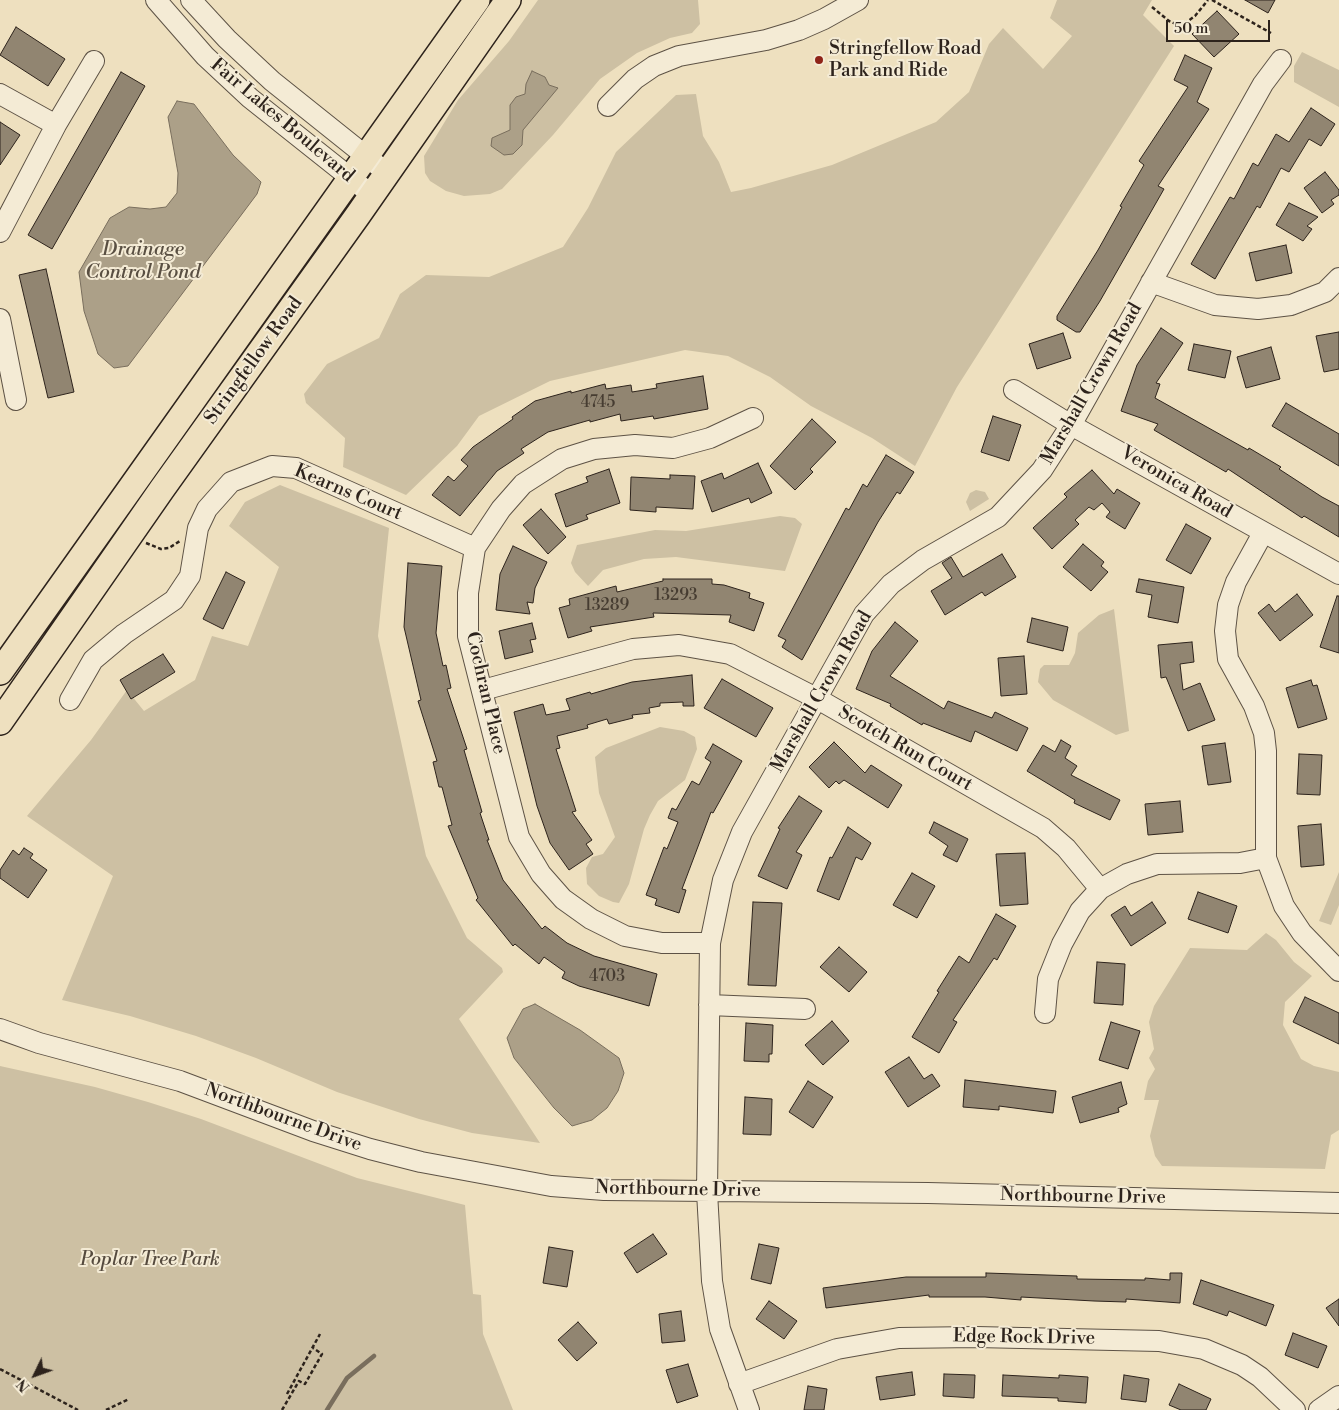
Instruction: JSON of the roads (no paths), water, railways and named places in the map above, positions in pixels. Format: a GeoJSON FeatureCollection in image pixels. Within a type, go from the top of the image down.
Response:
{"type":"FeatureCollection","features":[{"type":"Feature","properties":{"kind":"main road","name":"Stringfellow Road"},"geometry":{"type":"LineString","coordinates":[[0,672],[477,0]]}},
{"type":"Feature","properties":{"kind":"main road","name":"Stringfellow Road"},"geometry":{"type":"LineString","coordinates":[[0,722],[162,489],[372,195],[508,0]]}},
{"type":"Feature","properties":{"kind":"street","name":"Fair Lakes Boulevard"},"geometry":{"type":"LineString","coordinates":[[156,0],[205,56],[250,98],[372,195]]}},
{"type":"Feature","properties":{"kind":"street","name":"Fair Lakes Boulevard"},"geometry":{"type":"LineString","coordinates":[[191,0],[272,81],[387,173]]}},
{"type":"Feature","properties":{"kind":"street"},"geometry":{"type":"LineString","coordinates":[[608,106],[635,79],[654,66],[679,56],[766,40],[799,30],[824,19],[858,0]]}},
{"type":"Feature","properties":{"kind":"street","name":"Marshall Crown Road"},"geometry":{"type":"LineString","coordinates":[[749,1410],[738,1384],[720,1329],[712,1281],[707,1192],[710,943],[723,880],[742,832],[864,614],[891,584],[923,560],[998,517],[1042,470],[1071,425],[1263,84],[1281,60]]}},
{"type":"Feature","properties":{"kind":"street"},"geometry":{"type":"LineString","coordinates":[[0,232],[56,124],[94,61]]}},
{"type":"Feature","properties":{"kind":"street"},"geometry":{"type":"LineString","coordinates":[[0,94],[56,124]]}},
{"type":"Feature","properties":{"kind":"street"},"geometry":{"type":"LineString","coordinates":[[1151,282],[1215,304],[1258,309],[1291,305],[1325,292],[1339,278]]}},
{"type":"Feature","properties":{"kind":"street"},"geometry":{"type":"LineString","coordinates":[[0,319],[16,400]]}},
{"type":"Feature","properties":{"kind":"street","name":"Veronica Road"},"geometry":{"type":"LineString","coordinates":[[1014,390],[1071,425],[1339,574]]}},
{"type":"Feature","properties":{"kind":"street","name":"Cochran Place"},"geometry":{"type":"LineString","coordinates":[[710,943],[662,943],[625,936],[591,919],[558,893],[541,874],[519,837],[468,636],[468,593],[474,548],[501,509],[523,484],[562,459],[594,449],[635,444],[673,448],[710,438],[753,418]]}},
{"type":"Feature","properties":{"kind":"street","name":"Kearns Court"},"geometry":{"type":"LineString","coordinates":[[70,700],[93,660],[124,634],[174,600],[190,576],[198,528],[207,509],[230,482],[272,466],[296,468],[474,548]]}},
{"type":"Feature","properties":{"kind":"street"},"geometry":{"type":"LineString","coordinates":[[1263,533],[1236,582],[1228,605],[1225,630],[1228,660],[1254,706],[1264,733],[1266,750],[1266,858],[1284,906],[1302,933],[1339,971]]}},
{"type":"Feature","properties":{"kind":"street","name":"Scotch Run Court"},"geometry":{"type":"LineString","coordinates":[[483,690],[632,650],[679,645],[730,654],[816,698],[1043,828],[1066,848],[1100,889]]}},
{"type":"Feature","properties":{"kind":"street"},"geometry":{"type":"LineString","coordinates":[[1045,1013],[1048,979],[1062,944],[1080,911],[1100,889],[1127,874],[1157,864],[1240,863],[1266,858]]}},
{"type":"Feature","properties":{"kind":"street"},"geometry":{"type":"LineString","coordinates":[[709,1005],[805,1009]]}},
{"type":"Feature","properties":{"kind":"street","name":"Northbourne Drive"},"geometry":{"type":"LineString","coordinates":[[0,1029],[39,1042],[180,1081],[313,1131],[421,1162],[551,1186],[707,1192],[928,1193],[1339,1203]]}},
{"type":"Feature","properties":{"kind":"street","name":"Northbourne Drive"},"geometry":{"type":"LineString","coordinates":[[0,1042],[39,1042]]}},
{"type":"Feature","properties":{"kind":"street","name":"Edge Rock Drive"},"geometry":{"type":"LineString","coordinates":[[738,1384],[837,1349],[899,1338],[976,1337],[1158,1341],[1204,1349],[1242,1365],[1260,1377],[1295,1410]]}},
{"type":"Feature","properties":{"kind":"street"},"geometry":{"type":"LineString","coordinates":[[1319,1410],[1339,1396]]}},
{"type":"Feature","properties":{"kind":"water"},"geometry":{"type":"Polygon","coordinates":[[[532,71],[545,77],[549,85],[558,88],[523,130],[522,145],[513,154],[504,155],[491,146],[492,138],[510,130],[510,105],[516,97],[525,94],[526,84],[532,71]]]}},
{"type":"Feature","properties":{"kind":"water","name":"Drainage Control Pond"},"geometry":{"type":"Polygon","coordinates":[[[177,101],[194,104],[233,155],[261,182],[257,194],[128,366],[114,368],[98,354],[84,311],[79,272],[110,218],[129,207],[150,209],[166,207],[177,193],[178,173],[168,117],[177,101]]]}},
{"type":"Feature","properties":{"kind":"water"},"geometry":{"type":"Polygon","coordinates":[[[535,1004],[580,1030],[619,1058],[624,1073],[618,1091],[607,1108],[592,1120],[572,1126],[554,1108],[514,1058],[507,1038],[523,1009],[535,1004]]]}},
{"type":"Feature","properties":{"kind":"waterway"},"geometry":{"type":"LineString","coordinates":[[327,1410],[347,1378],[374,1356]]}},
{"type":"Feature","properties":{"kind":"place","name":"Stringfellow Road Park and Ride"},"geometry":{"type":"Point","coordinates":[819,60]}},
{"type":"Feature","properties":{"kind":"park label","name":"Poplar Tree Park"},"geometry":{"type":"Point","coordinates":[150,1260]}}]}
